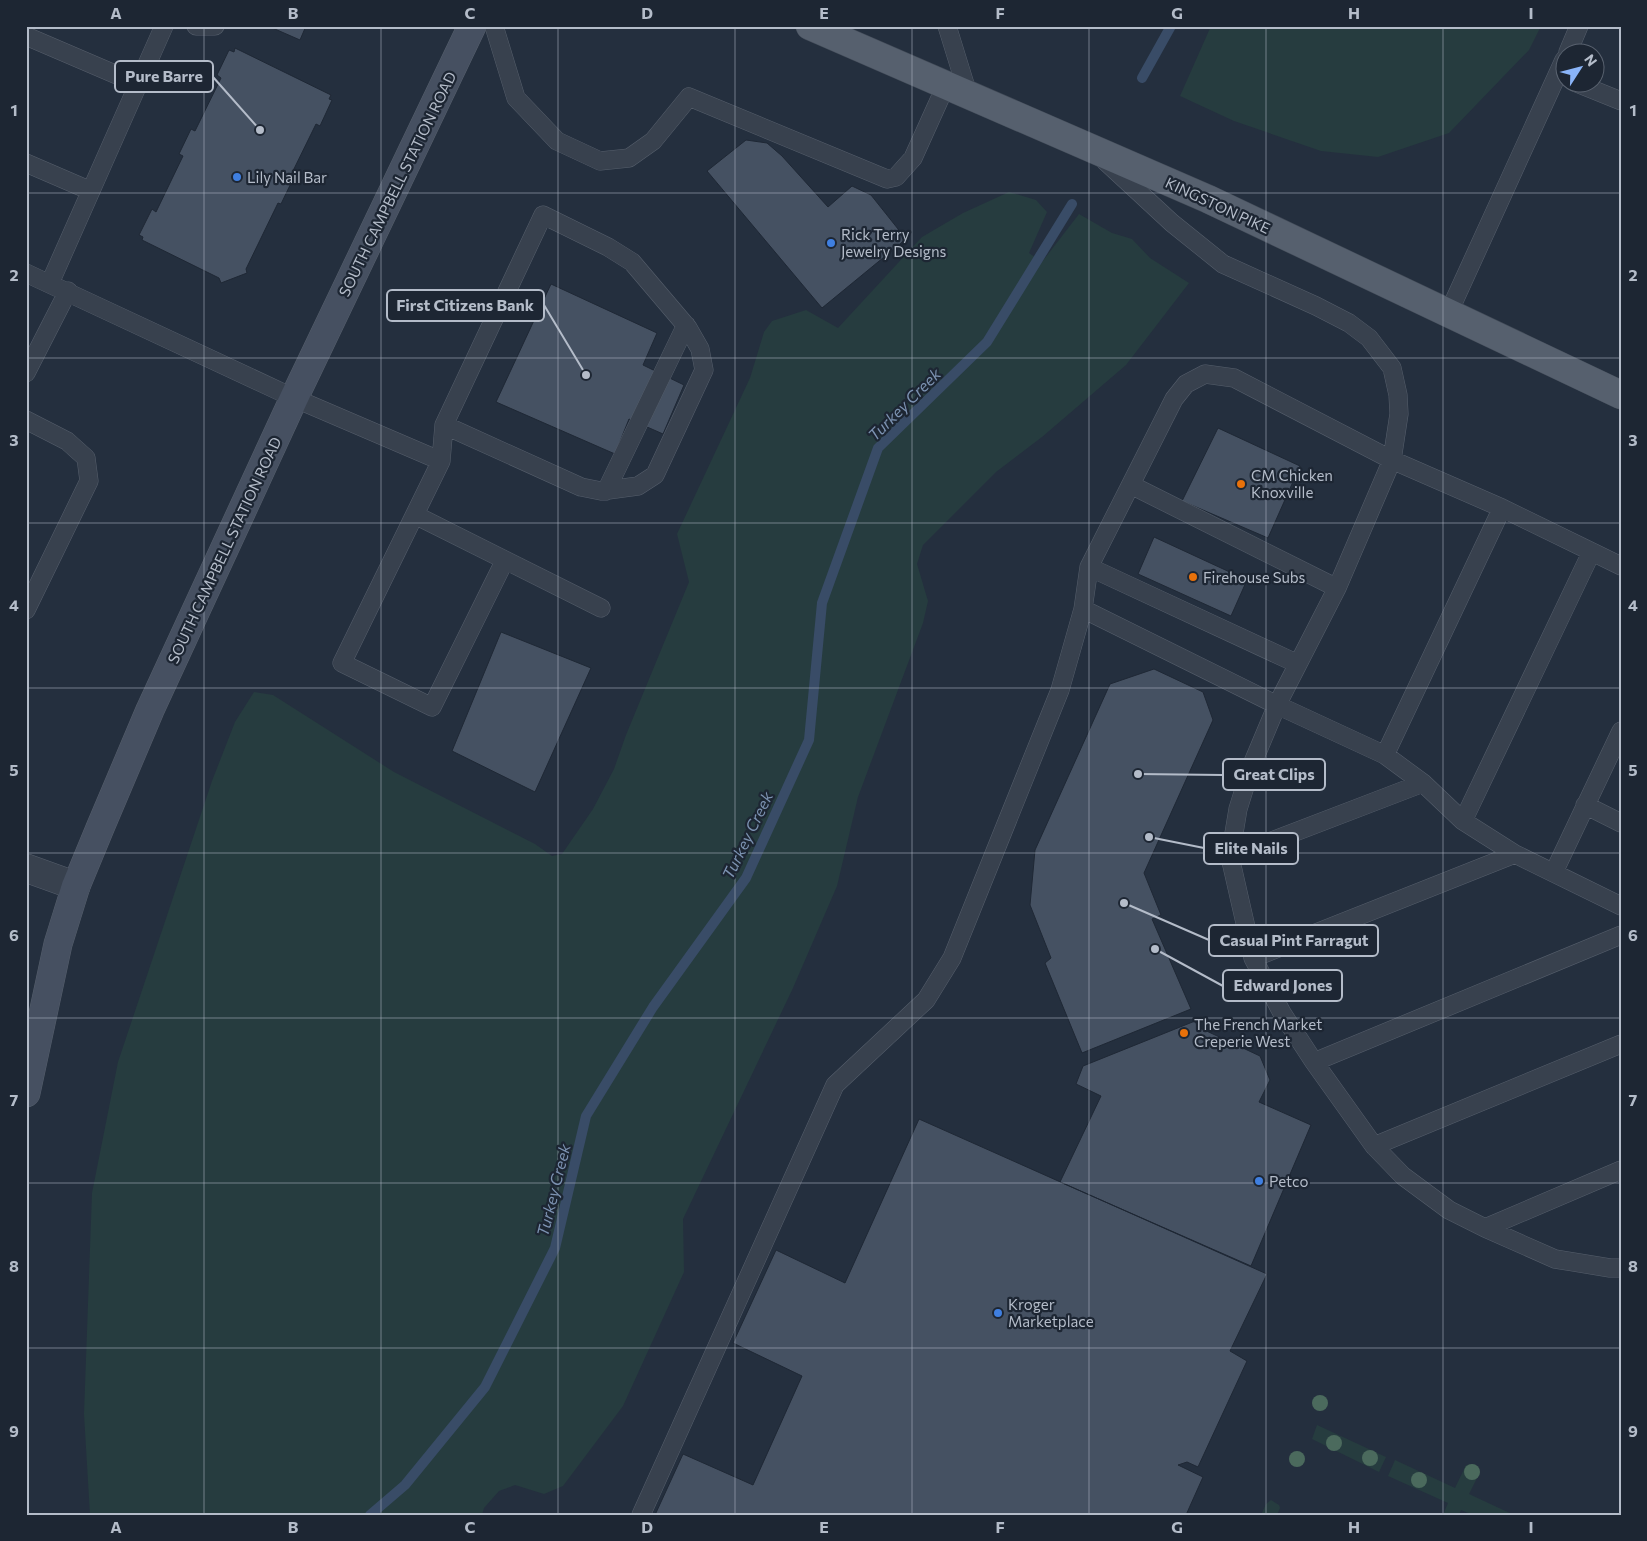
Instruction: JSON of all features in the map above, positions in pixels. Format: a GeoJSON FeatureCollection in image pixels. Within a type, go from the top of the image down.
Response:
{"type":"FeatureCollection","features":[{"type":"Feature","properties":{"kind":"main road","name":"SOUTH CAMPBELL STATION ROAD"},"geometry":{"type":"LineString","coordinates":[[26,1093],[58,944],[76,886],[150,710],[294,398],[472,26]]}},
{"type":"Feature","properties":{"kind":"main road","name":"KINGSTON PIKE"},"geometry":{"type":"LineString","coordinates":[[813,27],[1208,199],[1621,395]]}},
{"type":"Feature","properties":{"kind":"street"},"geometry":{"type":"LineString","coordinates":[[26,868],[76,886]]}},
{"type":"Feature","properties":{"kind":"lane"},"geometry":{"type":"LineString","coordinates":[[50,283],[164,26]]}},
{"type":"Feature","properties":{"kind":"lane"},"geometry":{"type":"LineString","coordinates":[[196,26],[216,26]]}},
{"type":"Feature","properties":{"kind":"lane"},"geometry":{"type":"LineString","coordinates":[[494,26],[516,98],[557,141],[600,161],[629,158],[653,141],[689,97],[887,179],[896,177],[913,158],[957,90],[948,26]]}},
{"type":"Feature","properties":{"kind":"lane"},"geometry":{"type":"LineString","coordinates":[[1572,42],[1579,26]]}},
{"type":"Feature","properties":{"kind":"lane"},"geometry":{"type":"LineString","coordinates":[[26,36],[138,84]]}},
{"type":"Feature","properties":{"kind":"lane"},"geometry":{"type":"LineString","coordinates":[[1449,312],[1554,89]]}},
{"type":"Feature","properties":{"kind":"lane"},"geometry":{"type":"LineString","coordinates":[[1599,92],[1621,101]]}},
{"type":"Feature","properties":{"kind":"lane"},"geometry":{"type":"LineString","coordinates":[[1092,148],[1172,223],[1223,264],[1316,306],[1349,323],[1369,338],[1392,368],[1398,395],[1399,414],[1392,460],[1337,588],[1277,704],[1251,767],[1238,809],[1230,858],[1253,958],[1282,1012],[1314,1062],[1374,1146],[1403,1176],[1449,1210],[1555,1259],[1621,1268]]}},
{"type":"Feature","properties":{"kind":"lane"},"geometry":{"type":"LineString","coordinates":[[26,163],[91,191]]}},
{"type":"Feature","properties":{"kind":"lane"},"geometry":{"type":"LineString","coordinates":[[444,424],[581,487],[601,492],[638,486],[655,475],[704,370],[700,349],[686,326],[632,262],[608,247],[543,215],[444,424],[441,461],[342,663],[432,707],[505,560]]}},
{"type":"Feature","properties":{"kind":"lane"},"geometry":{"type":"LineString","coordinates":[[26,273],[294,398],[441,461]]}},
{"type":"Feature","properties":{"kind":"lane"},"geometry":{"type":"LineString","coordinates":[[26,373],[68,291]]}},
{"type":"Feature","properties":{"kind":"lane"},"geometry":{"type":"LineString","coordinates":[[606,491],[686,326]]}},
{"type":"Feature","properties":{"kind":"lane"},"geometry":{"type":"LineString","coordinates":[[641,1515],[835,1085],[926,1000],[952,958],[1060,690],[1083,609],[1089,567],[1174,399],[1186,384],[1205,374],[1234,378],[1392,460],[1502,508],[1621,566]]}},
{"type":"Feature","properties":{"kind":"lane"},"geometry":{"type":"LineString","coordinates":[[26,420],[67,441],[86,458],[89,481],[26,610]]}},
{"type":"Feature","properties":{"kind":"lane"},"geometry":{"type":"LineString","coordinates":[[1131,485],[1337,588]]}},
{"type":"Feature","properties":{"kind":"lane"},"geometry":{"type":"LineString","coordinates":[[1385,756],[1502,508]]}},
{"type":"Feature","properties":{"kind":"lane"},"geometry":{"type":"LineString","coordinates":[[415,515],[601,608]]}},
{"type":"Feature","properties":{"kind":"lane"},"geometry":{"type":"LineString","coordinates":[[1462,821],[1591,553]]}},
{"type":"Feature","properties":{"kind":"lane"},"geometry":{"type":"LineString","coordinates":[[1089,567],[1298,664]]}},
{"type":"Feature","properties":{"kind":"lane"},"geometry":{"type":"LineString","coordinates":[[1083,609],[1385,756],[1423,783],[1462,821],[1515,854],[1621,906]]}},
{"type":"Feature","properties":{"kind":"lane"},"geometry":{"type":"LineString","coordinates":[[1554,872],[1621,731]]}},
{"type":"Feature","properties":{"kind":"lane"},"geometry":{"type":"LineString","coordinates":[[1230,858],[1423,783]]}},
{"type":"Feature","properties":{"kind":"lane"},"geometry":{"type":"LineString","coordinates":[[1585,805],[1621,823]]}},
{"type":"Feature","properties":{"kind":"lane"},"geometry":{"type":"LineString","coordinates":[[1253,958],[1515,854]]}},
{"type":"Feature","properties":{"kind":"lane"},"geometry":{"type":"LineString","coordinates":[[1314,1062],[1621,935]]}},
{"type":"Feature","properties":{"kind":"lane"},"geometry":{"type":"LineString","coordinates":[[1374,1146],[1621,1044]]}},
{"type":"Feature","properties":{"kind":"lane"},"geometry":{"type":"LineString","coordinates":[[1485,1228],[1621,1170]]}},
{"type":"Feature","properties":{"kind":"green space"},"geometry":{"type":"Polygon","coordinates":[[[1211,26],[1541,26],[1529,50],[1449,133],[1378,157],[1321,151],[1234,121],[1180,96],[1211,26]]]}},
{"type":"Feature","properties":{"kind":"green space"},"geometry":{"type":"Polygon","coordinates":[[[1009,192],[1036,200],[1047,212],[1029,253],[1042,262],[1079,214],[1112,233],[1132,239],[1150,258],[1189,283],[1126,365],[1042,437],[996,472],[923,545],[917,564],[928,601],[923,623],[858,797],[837,886],[793,988],[683,1219],[684,1272],[623,1406],[563,1486],[544,1494],[515,1485],[499,1491],[484,1508],[482,1515],[90,1515],[84,1414],[92,1193],[118,1062],[212,781],[235,722],[254,692],[273,695],[394,772],[535,844],[552,856],[562,854],[593,809],[614,769],[626,735],[689,582],[677,534],[750,378],[764,332],[772,321],[806,310],[838,328],[922,237],[963,213],[1009,192]]]}},
{"type":"Feature","properties":{"kind":"green space"},"geometry":{"type":"Polygon","coordinates":[[[1317,1425],[1386,1457],[1379,1472],[1312,1439],[1317,1425]]]}},
{"type":"Feature","properties":{"kind":"green space"},"geometry":{"type":"Polygon","coordinates":[[[1395,1460],[1455,1488],[1466,1465],[1473,1464],[1478,1467],[1480,1472],[1469,1494],[1514,1515],[1473,1515],[1461,1510],[1459,1515],[1443,1515],[1448,1503],[1388,1476],[1395,1460]]]}},
{"type":"Feature","properties":{"kind":"green space"},"geometry":{"type":"Polygon","coordinates":[[[1271,1500],[1279,1505],[1280,1508],[1277,1515],[1261,1515],[1266,1504],[1271,1500]]]}},
{"type":"Feature","properties":{"kind":"building"},"geometry":{"type":"Polygon","coordinates":[[[268,26],[306,26],[300,40],[268,26]]]}},
{"type":"Feature","properties":{"kind":"building"},"geometry":{"type":"Polygon","coordinates":[[[235,48],[331,95],[329,99],[332,100],[320,126],[316,124],[290,177],[293,179],[281,204],[278,203],[246,269],[247,273],[221,283],[219,278],[142,240],[143,237],[139,235],[152,209],[156,212],[183,156],[179,154],[191,129],[195,131],[221,78],[217,75],[229,50],[234,52],[235,48]]]}},
{"type":"Feature","properties":{"kind":"building"},"geometry":{"type":"Polygon","coordinates":[[[746,140],[767,143],[782,156],[828,207],[852,186],[871,195],[906,239],[822,308],[707,171],[746,140]]]}},
{"type":"Feature","properties":{"kind":"building"},"geometry":{"type":"Polygon","coordinates":[[[551,284],[657,333],[643,365],[684,385],[663,434],[629,419],[615,454],[496,402],[551,284]]]}},
{"type":"Feature","properties":{"kind":"building","name":"CM Chicken Knoxville"},"geometry":{"type":"Polygon","coordinates":[[[1218,428],[1300,466],[1268,538],[1182,501],[1218,428]]]}},
{"type":"Feature","properties":{"kind":"building","name":"Firehouse Subs"},"geometry":{"type":"Polygon","coordinates":[[[1154,537],[1247,580],[1231,616],[1138,574],[1154,537]]]}},
{"type":"Feature","properties":{"kind":"building"},"geometry":{"type":"Polygon","coordinates":[[[501,632],[591,668],[535,792],[452,751],[501,632]]]}},
{"type":"Feature","properties":{"kind":"building"},"geometry":{"type":"Polygon","coordinates":[[[1154,669],[1203,692],[1213,720],[1144,873],[1161,915],[1152,919],[1191,1009],[1082,1053],[1045,963],[1051,958],[1030,905],[1035,850],[1110,684],[1154,669]]]}},
{"type":"Feature","properties":{"kind":"building"},"geometry":{"type":"Polygon","coordinates":[[[1195,1021],[1198,1027],[1260,1056],[1270,1080],[1259,1102],[1311,1125],[1251,1266],[1060,1182],[1101,1096],[1076,1084],[1083,1066],[1195,1021]]]}},
{"type":"Feature","properties":{"kind":"building","name":"Kroger Marketplace"},"geometry":{"type":"Polygon","coordinates":[[[919,1119],[1267,1274],[1230,1351],[1247,1361],[1198,1467],[1187,1462],[1178,1465],[1203,1477],[1186,1515],[655,1515],[683,1454],[753,1485],[802,1376],[733,1343],[776,1250],[845,1283],[919,1119]]]}},
{"type":"Feature","properties":{"kind":"waterway","name":"Turkey Creek"},"geometry":{"type":"LineString","coordinates":[[1142,78],[1171,26]]}},
{"type":"Feature","properties":{"kind":"waterway","name":"Turkey Creek"},"geometry":{"type":"LineString","coordinates":[[370,1515],[405,1485],[485,1387],[555,1248],[586,1116],[653,1007],[746,878],[809,740],[822,603],[878,448],[987,342],[1072,204]]}},
{"type":"Feature","properties":{"kind":"place","name":"Pure Barre"},"geometry":{"type":"Point","coordinates":[260,130]}},
{"type":"Feature","properties":{"kind":"place","name":"Lily Nail Bar"},"geometry":{"type":"Point","coordinates":[237,177]}},
{"type":"Feature","properties":{"kind":"place","name":"Rick Terry Jewelry Designs"},"geometry":{"type":"Point","coordinates":[831,243]}},
{"type":"Feature","properties":{"kind":"place","name":"First Citizens Bank"},"geometry":{"type":"Point","coordinates":[586,375]}},
{"type":"Feature","properties":{"kind":"place","name":"CM Chicken Knoxville"},"geometry":{"type":"Point","coordinates":[1241,484]}},
{"type":"Feature","properties":{"kind":"place","name":"Firehouse Subs"},"geometry":{"type":"Point","coordinates":[1193,577]}},
{"type":"Feature","properties":{"kind":"place","name":"Great Clips"},"geometry":{"type":"Point","coordinates":[1138,774]}},
{"type":"Feature","properties":{"kind":"place","name":"Elite Nails"},"geometry":{"type":"Point","coordinates":[1149,837]}},
{"type":"Feature","properties":{"kind":"place","name":"Casual Pint Farragut"},"geometry":{"type":"Point","coordinates":[1124,903]}},
{"type":"Feature","properties":{"kind":"place","name":"Edward Jones"},"geometry":{"type":"Point","coordinates":[1155,949]}},
{"type":"Feature","properties":{"kind":"place","name":"The French Market Creperie West"},"geometry":{"type":"Point","coordinates":[1184,1033]}},
{"type":"Feature","properties":{"kind":"place","name":"Petco"},"geometry":{"type":"Point","coordinates":[1259,1181]}},
{"type":"Feature","properties":{"kind":"place","name":"Kroger Marketplace"},"geometry":{"type":"Point","coordinates":[998,1313]}}]}
